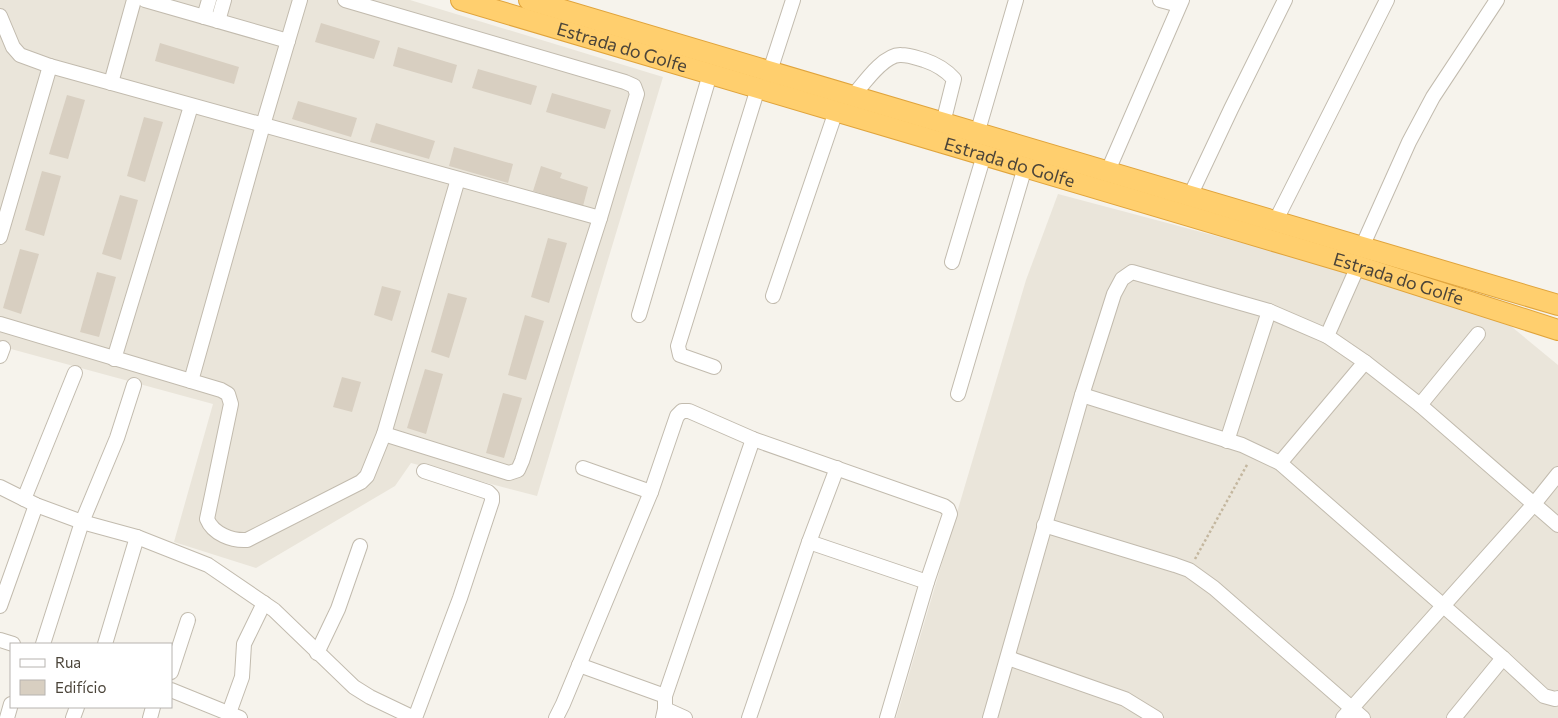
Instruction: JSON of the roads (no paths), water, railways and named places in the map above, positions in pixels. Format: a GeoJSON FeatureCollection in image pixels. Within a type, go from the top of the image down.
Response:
{"type":"FeatureCollection","features":[{"type":"Feature","properties":{"kind":"highway","name":"Estrada do Golfe"},"geometry":{"type":"LineString","coordinates":[[461,0],[1358,266],[1558,330]]}},
{"type":"Feature","properties":{"kind":"highway","name":"Estrada do Golfe"},"geometry":{"type":"LineString","coordinates":[[541,2],[854,95],[977,134],[1558,306]]}},
{"type":"Feature","properties":{"kind":"street"},"geometry":{"type":"LineString","coordinates":[[111,83],[134,0]]}},
{"type":"Feature","properties":{"kind":"street"},"geometry":{"type":"LineString","coordinates":[[145,0],[288,41]]}},
{"type":"Feature","properties":{"kind":"street"},"geometry":{"type":"LineString","coordinates":[[204,17],[209,0]]}},
{"type":"Feature","properties":{"kind":"street"},"geometry":{"type":"LineString","coordinates":[[218,21],[224,0]]}},
{"type":"Feature","properties":{"kind":"street"},"geometry":{"type":"LineString","coordinates":[[191,381],[300,0]]}},
{"type":"Feature","properties":{"kind":"street"},"geometry":{"type":"LineString","coordinates":[[345,0],[634,86],[637,94],[600,218],[518,470],[508,473],[384,434]]}},
{"type":"Feature","properties":{"kind":"street"},"geometry":{"type":"LineString","coordinates":[[770,71],[793,0]]}},
{"type":"Feature","properties":{"kind":"street"},"geometry":{"type":"LineString","coordinates":[[977,134],[1016,0]]}},
{"type":"Feature","properties":{"kind":"street"},"geometry":{"type":"LineString","coordinates":[[1107,172],[1180,3],[1160,0]]}},
{"type":"Feature","properties":{"kind":"street"},"geometry":{"type":"LineString","coordinates":[[1190,196],[1285,0]]}},
{"type":"Feature","properties":{"kind":"street"},"geometry":{"type":"LineString","coordinates":[[1275,222],[1387,0]]}},
{"type":"Feature","properties":{"kind":"street"},"geometry":{"type":"LineString","coordinates":[[1362,247],[1409,142],[1429,104],[1497,0]]}},
{"type":"Feature","properties":{"kind":"street"},"geometry":{"type":"LineString","coordinates":[[0,16],[13,47],[20,55],[50,66],[600,218]]}},
{"type":"Feature","properties":{"kind":"street"},"geometry":{"type":"LineString","coordinates":[[854,95],[887,60],[900,54],[918,58],[935,64],[954,79],[943,123]]}},
{"type":"Feature","properties":{"kind":"street"},"geometry":{"type":"LineString","coordinates":[[0,237],[50,66]]}},
{"type":"Feature","properties":{"kind":"street"},"geometry":{"type":"LineString","coordinates":[[639,315],[710,74]]}},
{"type":"Feature","properties":{"kind":"street"},"geometry":{"type":"LineString","coordinates":[[714,367],[680,355],[678,346],[758,88]]}},
{"type":"Feature","properties":{"kind":"street"},"geometry":{"type":"LineString","coordinates":[[114,359],[191,106]]}},
{"type":"Feature","properties":{"kind":"street"},"geometry":{"type":"LineString","coordinates":[[772,296],[836,111]]}},
{"type":"Feature","properties":{"kind":"street"},"geometry":{"type":"LineString","coordinates":[[952,262],[984,155]]}},
{"type":"Feature","properties":{"kind":"street"},"geometry":{"type":"LineString","coordinates":[[958,394],[1025,167]]}},
{"type":"Feature","properties":{"kind":"street"},"geometry":{"type":"LineString","coordinates":[[0,324],[221,390],[228,394],[231,404],[207,519],[210,527],[218,532],[239,540],[247,540],[361,482],[367,476],[384,434],[458,178]]}},
{"type":"Feature","properties":{"kind":"street"},"geometry":{"type":"LineString","coordinates":[[1327,336],[1358,266]]}},
{"type":"Feature","properties":{"kind":"street"},"geometry":{"type":"LineString","coordinates":[[990,718],[1082,395],[1114,294],[1122,279],[1132,272],[1269,311],[1327,336],[1365,362],[1420,405],[1558,525]]}},
{"type":"Feature","properties":{"kind":"street"},"geometry":{"type":"LineString","coordinates":[[1227,441],[1269,311]]}},
{"type":"Feature","properties":{"kind":"street"},"geometry":{"type":"LineString","coordinates":[[1420,405],[1478,334]]}},
{"type":"Feature","properties":{"kind":"street"},"geometry":{"type":"LineString","coordinates":[[1280,464],[1365,362]]}},
{"type":"Feature","properties":{"kind":"street"},"geometry":{"type":"LineString","coordinates":[[0,606],[30,502],[75,373]]}},
{"type":"Feature","properties":{"kind":"street"},"geometry":{"type":"LineString","coordinates":[[43,643],[82,522],[117,438],[134,385]]}},
{"type":"Feature","properties":{"kind":"street"},"geometry":{"type":"LineString","coordinates":[[1082,395],[1255,450],[1280,464],[1544,696],[1558,698]]}},
{"type":"Feature","properties":{"kind":"street"},"geometry":{"type":"LineString","coordinates":[[556,718],[651,492],[677,416],[682,411],[689,412],[753,439],[948,509],[950,514],[927,582],[887,718]]}},
{"type":"Feature","properties":{"kind":"street"},"geometry":{"type":"LineString","coordinates":[[664,708],[753,439]]}},
{"type":"Feature","properties":{"kind":"street"},"geometry":{"type":"LineString","coordinates":[[583,468],[651,492]]}},
{"type":"Feature","properties":{"kind":"street"},"geometry":{"type":"LineString","coordinates":[[749,718],[809,542],[837,468]]}},
{"type":"Feature","properties":{"kind":"street"},"geometry":{"type":"LineString","coordinates":[[0,487],[30,502],[82,522],[137,537],[208,565],[274,610],[317,653],[362,692],[414,718],[460,598],[492,501],[492,496],[488,492],[424,471]]}},
{"type":"Feature","properties":{"kind":"street"},"geometry":{"type":"LineString","coordinates":[[1347,713],[1534,504],[1558,474]]}},
{"type":"Feature","properties":{"kind":"street"},"geometry":{"type":"LineString","coordinates":[[1044,525],[1189,570],[1214,588],[1347,713],[1363,718]]}},
{"type":"Feature","properties":{"kind":"street"},"geometry":{"type":"LineString","coordinates":[[106,643],[137,537]]}},
{"type":"Feature","properties":{"kind":"street"},"geometry":{"type":"LineString","coordinates":[[809,542],[927,582]]}},
{"type":"Feature","properties":{"kind":"street"},"geometry":{"type":"LineString","coordinates":[[317,653],[338,610],[360,546]]}},
{"type":"Feature","properties":{"kind":"street"},"geometry":{"type":"LineString","coordinates":[[172,690],[234,716],[242,677],[244,644],[264,603]]}},
{"type":"Feature","properties":{"kind":"street"},"geometry":{"type":"LineString","coordinates":[[172,669],[188,620]]}},
{"type":"Feature","properties":{"kind":"street"},"geometry":{"type":"LineString","coordinates":[[1008,658],[1125,699],[1156,718]]}},
{"type":"Feature","properties":{"kind":"street"},"geometry":{"type":"LineString","coordinates":[[1454,718],[1503,658]]}},
{"type":"Feature","properties":{"kind":"street"},"geometry":{"type":"LineString","coordinates":[[579,665],[685,718]]}}]}
